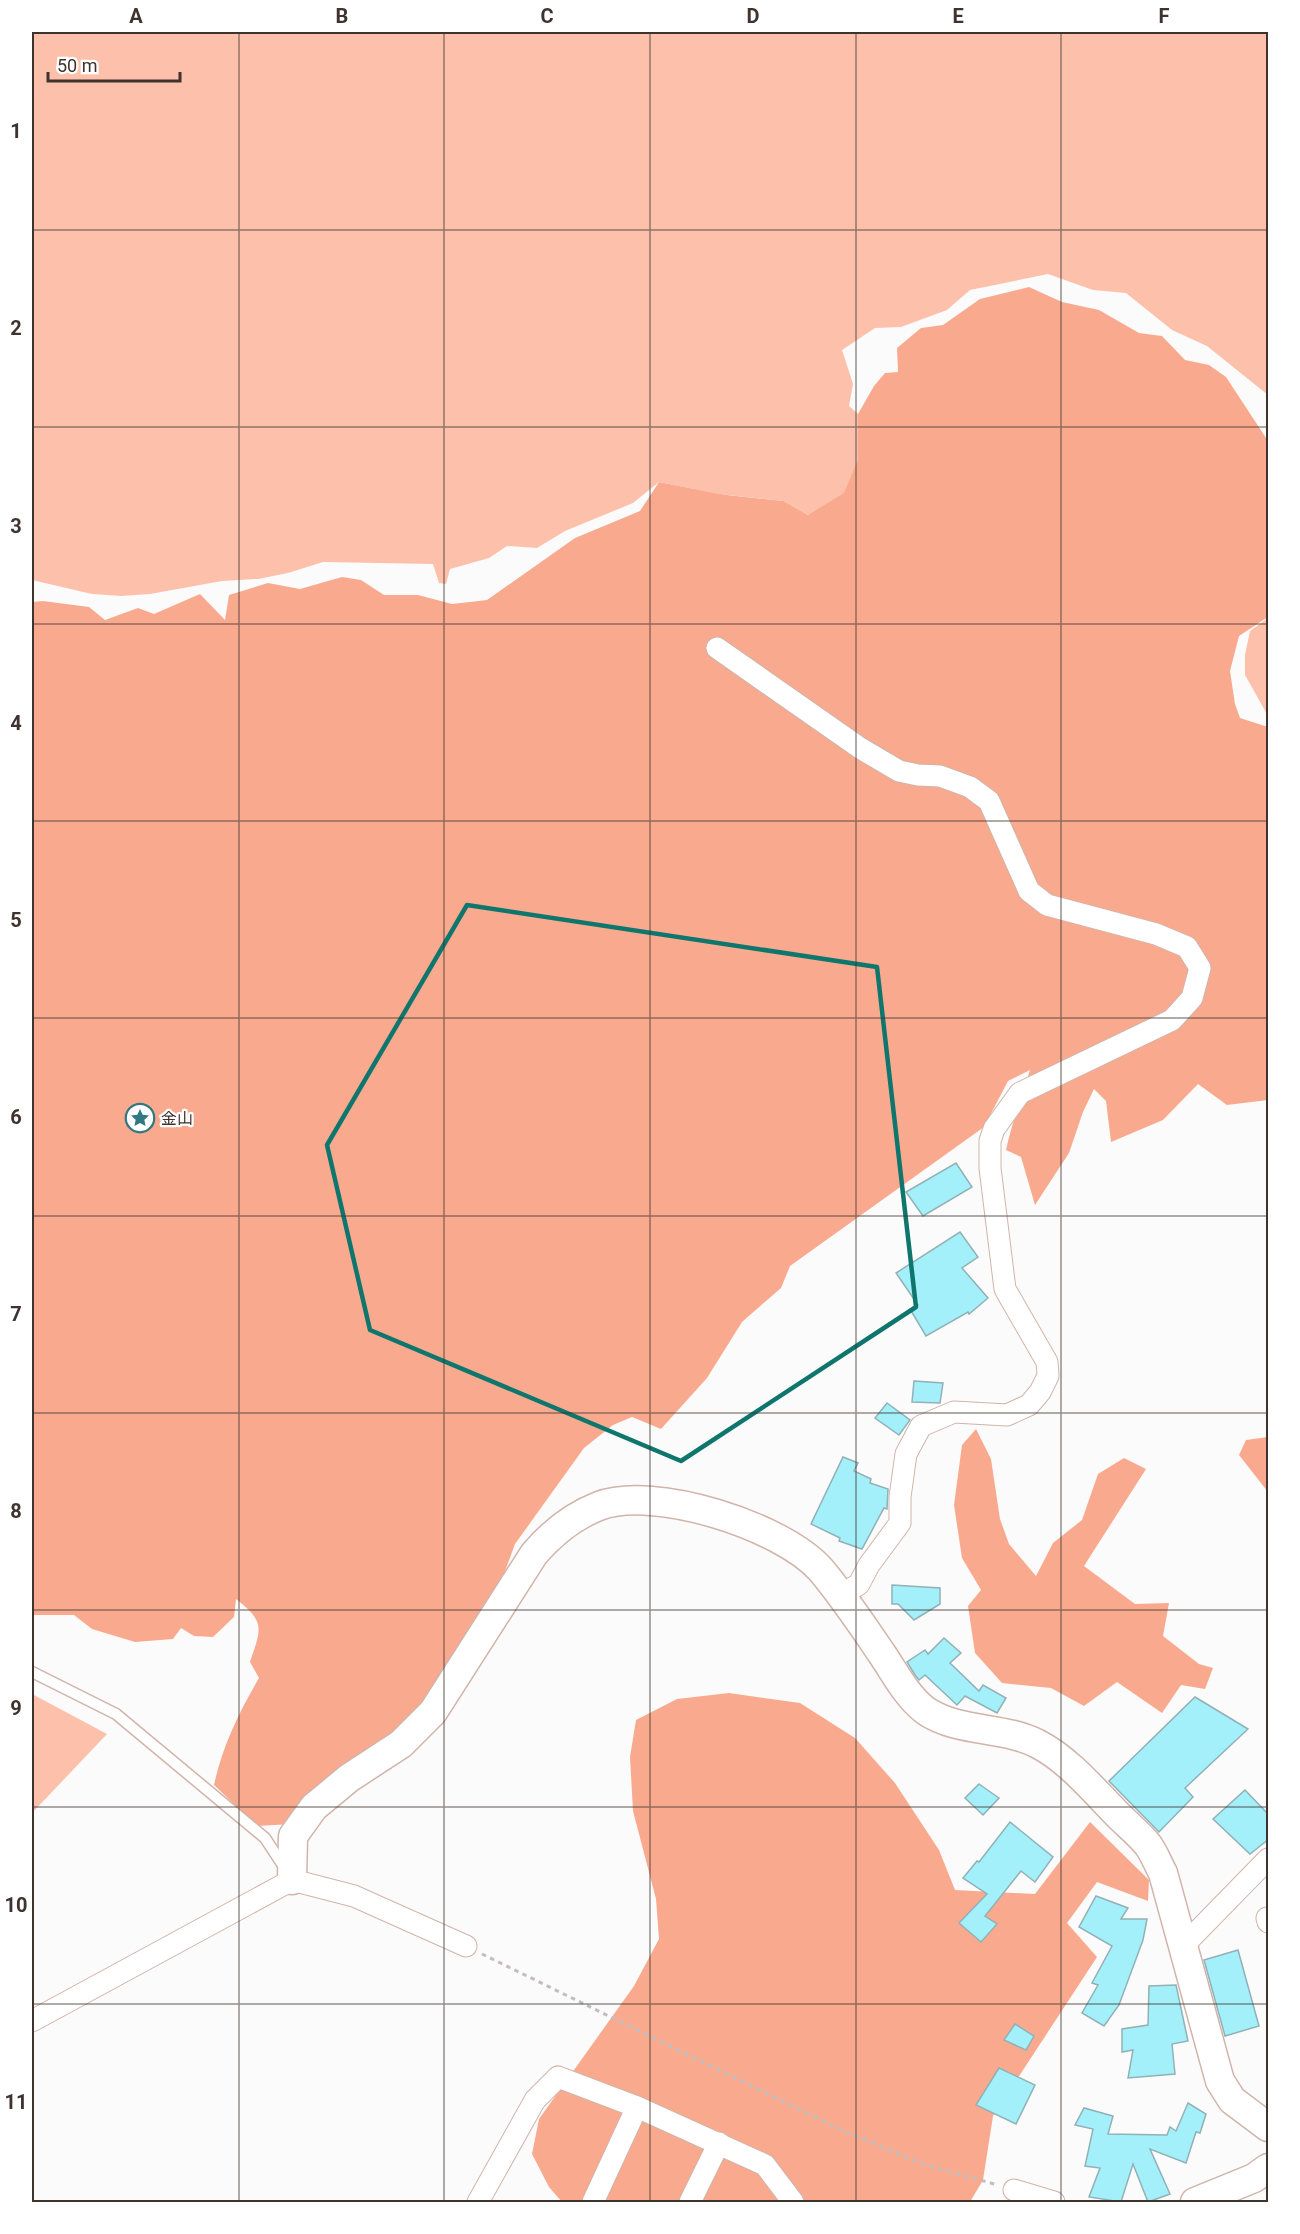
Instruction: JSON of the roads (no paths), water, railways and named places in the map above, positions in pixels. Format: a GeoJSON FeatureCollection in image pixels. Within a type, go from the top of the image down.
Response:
{"type":"FeatureCollection","features":[{"type":"Feature","properties":{"kind":"street"},"geometry":{"type":"LineString","coordinates":[[717,648],[860,748],[899,771],[940,776],[970,787],[989,801],[1029,891],[1047,905],[1156,934],[1186,947],[1200,968],[1192,998],[1172,1020],[1020,1093],[994,1128],[990,1141],[990,1168],[1005,1289],[1047,1362],[1048,1376],[1040,1392],[1029,1405],[1007,1415],[954,1412],[921,1426],[906,1454],[900,1497],[900,1523],[869,1565],[859,1584],[840,1596]]}},
{"type":"Feature","properties":{"kind":"street"},"geometry":{"type":"LineString","coordinates":[[292,1880],[293,1836],[314,1807],[349,1778],[401,1744],[433,1712],[534,1554],[549,1536],[566,1523],[599,1506],[627,1500],[655,1500],[735,1520],[772,1534],[798,1550],[820,1569],[905,1689],[926,1710],[948,1722],[1001,1732],[1038,1744],[1065,1763],[1149,1846],[1163,1873],[1220,2081],[1232,2100],[1269,2127]]}},
{"type":"Feature","properties":{"kind":"street"},"geometry":{"type":"LineString","coordinates":[[1184,1945],[1269,1859]]}},
{"type":"Feature","properties":{"kind":"street"},"geometry":{"type":"LineString","coordinates":[[32,2021],[292,1880],[354,1896],[466,1946]]}},
{"type":"Feature","properties":{"kind":"street"},"geometry":{"type":"LineString","coordinates":[[478,2202],[534,2100],[558,2077],[637,2106],[765,2165],[789,2201]]}},
{"type":"Feature","properties":{"kind":"street"},"geometry":{"type":"LineString","coordinates":[[593,2202],[637,2106]]}},
{"type":"Feature","properties":{"kind":"street"},"geometry":{"type":"LineString","coordinates":[[690,2202],[718,2143]]}},
{"type":"Feature","properties":{"kind":"street"},"geometry":{"type":"LineString","coordinates":[[1195,2202],[1254,2178],[1269,2168]]}},
{"type":"Feature","properties":{"kind":"street"},"geometry":{"type":"LineString","coordinates":[[1014,2190],[1054,2202]]}},
{"type":"Feature","properties":{"kind":"lane"},"geometry":{"type":"LineString","coordinates":[[32,1672],[116,1714],[265,1838],[292,1880]]}},
{"type":"Feature","properties":{"kind":"place","name":"金山"},"geometry":{"type":"Point","coordinates":[140,1118]}}]}
